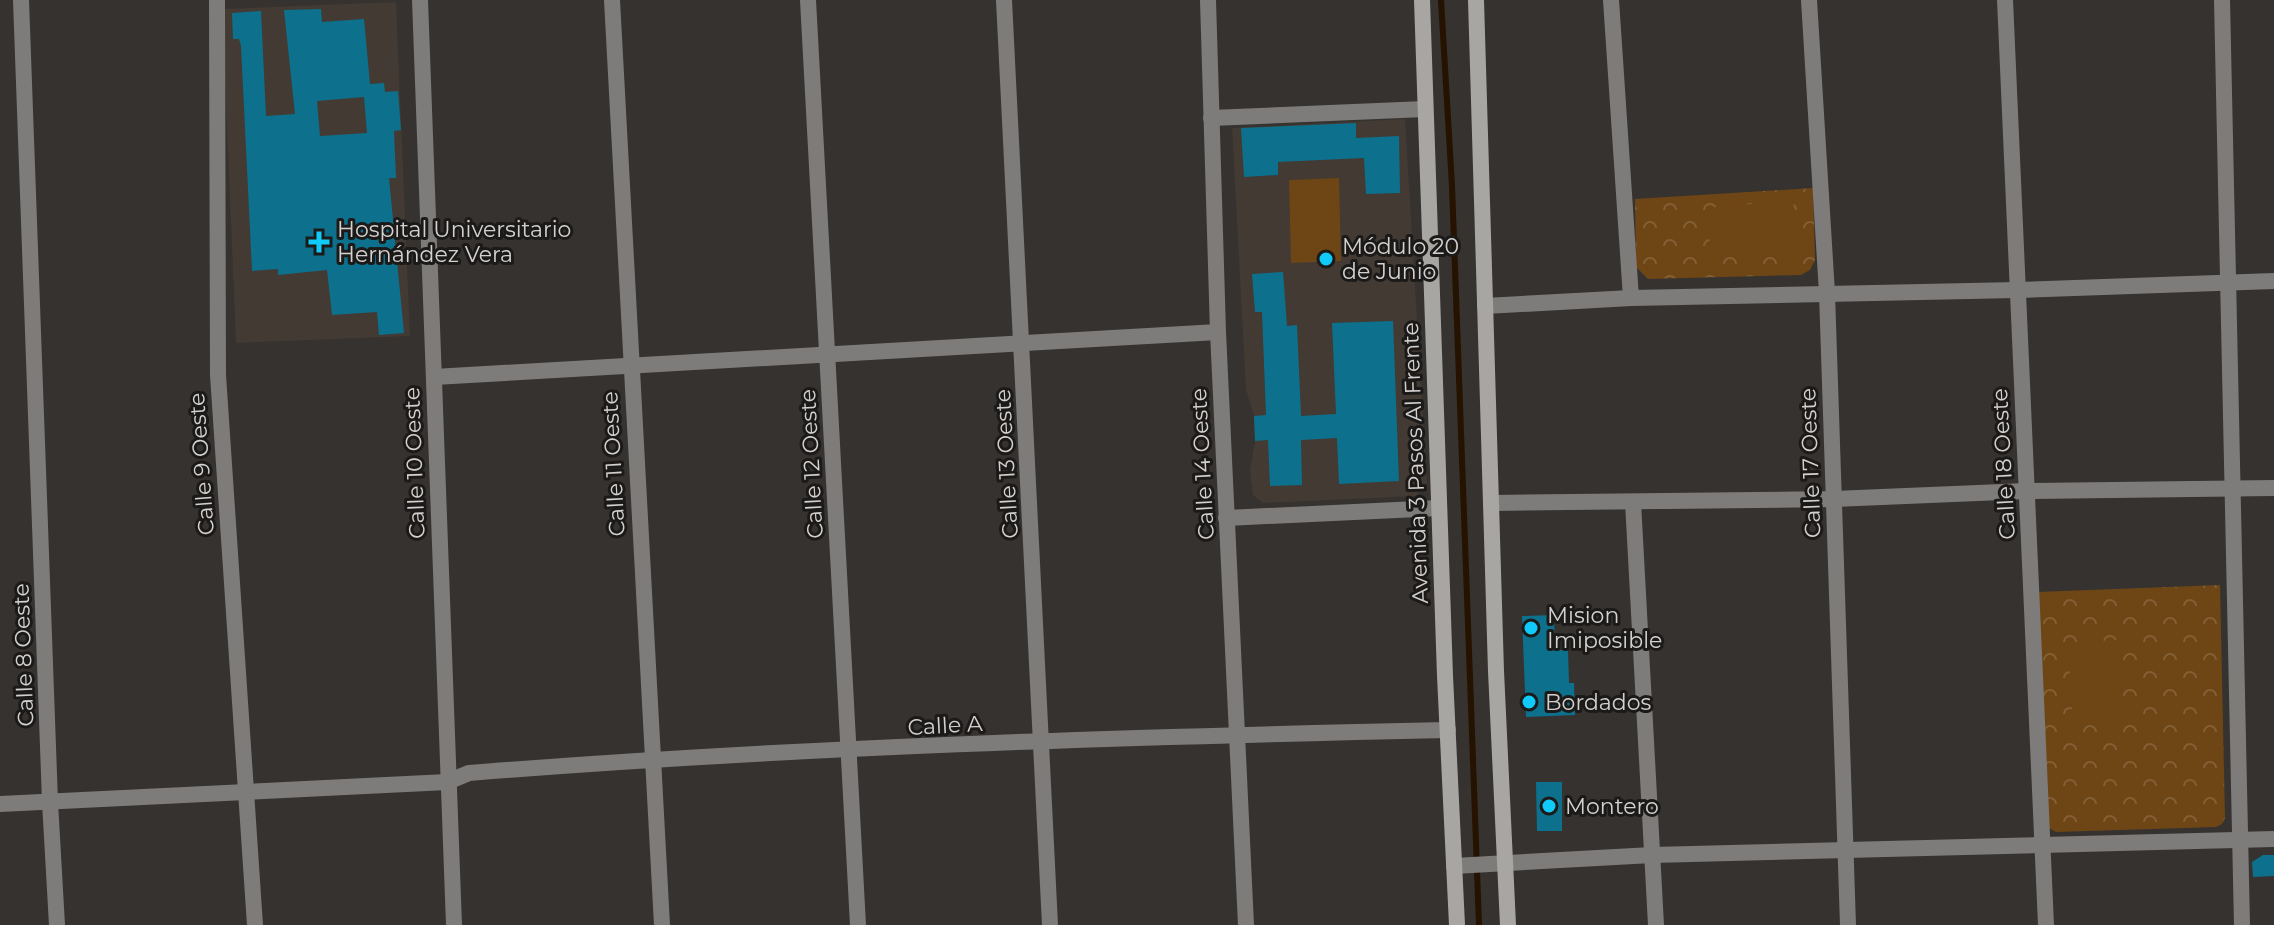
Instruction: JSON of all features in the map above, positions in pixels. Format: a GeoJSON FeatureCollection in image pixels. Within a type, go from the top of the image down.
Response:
{"type":"FeatureCollection","features":[{"type":"Feature","properties":{"kind":"main road","name":"Avenida 3 Pasos Al Frente"},"geometry":{"type":"LineString","coordinates":[[1422,0],[1448,730],[1471,864],[1457,925]]}},
{"type":"Feature","properties":{"kind":"main road"},"geometry":{"type":"LineString","coordinates":[[1476,0],[1508,925]]}},
{"type":"Feature","properties":{"kind":"street","name":"Calle 8 Oeste"},"geometry":{"type":"LineString","coordinates":[[21,0],[57,925]]}},
{"type":"Feature","properties":{"kind":"street","name":"Calle 9 Oeste"},"geometry":{"type":"LineString","coordinates":[[217,0],[218,375],[255,925]]}},
{"type":"Feature","properties":{"kind":"street","name":"Calle 10 Oeste"},"geometry":{"type":"LineString","coordinates":[[420,0],[454,925]]}},
{"type":"Feature","properties":{"kind":"street","name":"Calle 11 Oeste"},"geometry":{"type":"LineString","coordinates":[[612,0],[662,925]]}},
{"type":"Feature","properties":{"kind":"street","name":"Calle 12 Oeste"},"geometry":{"type":"LineString","coordinates":[[808,0],[858,925]]}},
{"type":"Feature","properties":{"kind":"street","name":"Calle 13 Oeste"},"geometry":{"type":"LineString","coordinates":[[1004,0],[1050,925]]}},
{"type":"Feature","properties":{"kind":"street","name":"Calle 14 Oeste"},"geometry":{"type":"LineString","coordinates":[[1208,0],[1218,332],[1246,925]]}},
{"type":"Feature","properties":{"kind":"street"},"geometry":{"type":"LineString","coordinates":[[1611,0],[1631,298]]}},
{"type":"Feature","properties":{"kind":"street","name":"Calle 17 Oeste"},"geometry":{"type":"LineString","coordinates":[[1809,0],[1827,293],[1848,925]]}},
{"type":"Feature","properties":{"kind":"street","name":"Calle 18 Oeste"},"geometry":{"type":"LineString","coordinates":[[2005,0],[2046,925]]}},
{"type":"Feature","properties":{"kind":"street"},"geometry":{"type":"LineString","coordinates":[[2222,0],[2242,925]]}},
{"type":"Feature","properties":{"kind":"street"},"geometry":{"type":"LineString","coordinates":[[1211,118],[1425,109]]}},
{"type":"Feature","properties":{"kind":"street"},"geometry":{"type":"LineString","coordinates":[[1485,306],[1631,298],[2274,281]]}},
{"type":"Feature","properties":{"kind":"street"},"geometry":{"type":"LineString","coordinates":[[434,377],[1218,332]]}},
{"type":"Feature","properties":{"kind":"street"},"geometry":{"type":"LineString","coordinates":[[1491,503],[1834,499],[2026,491],[2274,488]]}},
{"type":"Feature","properties":{"kind":"street"},"geometry":{"type":"LineString","coordinates":[[1633,502],[1656,925]]}},
{"type":"Feature","properties":{"kind":"street"},"geometry":{"type":"LineString","coordinates":[[1226,518],[1439,508]]}},
{"type":"Feature","properties":{"kind":"street","name":"Calle A"},"geometry":{"type":"LineString","coordinates":[[0,804],[447,782],[469,773],[652,758],[1236,735],[1448,730]]}},
{"type":"Feature","properties":{"kind":"street"},"geometry":{"type":"LineString","coordinates":[[1471,864],[1652,855],[2274,839]]}},
{"type":"Feature","properties":{"kind":"shaded area","name":"Hospital Universitario Hernández Vera"},"geometry":{"type":"Polygon","coordinates":[[[396,2],[410,336],[236,343],[222,9],[396,2]]]}},
{"type":"Feature","properties":{"kind":"shaded area","name":"Módulo 20 de Junio"},"geometry":{"type":"Polygon","coordinates":[[[1405,119],[1427,483],[1416,496],[1263,503],[1253,495],[1250,470],[1255,441],[1254,416],[1246,390],[1232,128],[1405,119]]]}},
{"type":"Feature","properties":{"kind":"green space"},"geometry":{"type":"Polygon","coordinates":[[[1339,178],[1341,261],[1291,263],[1289,180],[1339,178]]]}},
{"type":"Feature","properties":{"kind":"green space"},"geometry":{"type":"Polygon","coordinates":[[[1813,188],[1815,260],[1810,270],[1801,275],[1648,279],[1636,267],[1635,199],[1813,188]]]}},
{"type":"Feature","properties":{"kind":"green space"},"geometry":{"type":"Polygon","coordinates":[[[1793,200],[1797,249],[1711,257],[1707,208],[1793,200]]]}},
{"type":"Feature","properties":{"kind":"green space"},"geometry":{"type":"Polygon","coordinates":[[[2220,585],[2225,818],[2222,824],[2216,827],[2056,832],[2049,828],[2037,592],[2220,585]]]}},
{"type":"Feature","properties":{"kind":"green space"},"geometry":{"type":"Polygon","coordinates":[[[2118,640],[2123,723],[2073,726],[2068,643],[2118,640]]]}},
{"type":"Feature","properties":{"kind":"building","name":"Hospital Universitario Hernández Vera"},"geometry":{"type":"Polygon","coordinates":[[[321,9],[322,22],[364,19],[370,84],[384,83],[385,92],[398,91],[401,130],[394,131],[396,178],[389,178],[404,333],[379,335],[377,312],[332,315],[327,270],[278,275],[278,269],[252,271],[241,46],[239,39],[233,39],[232,13],[261,11],[266,116],[295,114],[284,10],[321,9]],[[364,97],[317,101],[320,136],[367,133],[364,97]]]}},
{"type":"Feature","properties":{"kind":"building"},"geometry":{"type":"Polygon","coordinates":[[[1356,123],[1356,138],[1399,136],[1400,193],[1366,194],[1364,158],[1278,162],[1278,175],[1244,177],[1241,128],[1356,123]]]}},
{"type":"Feature","properties":{"kind":"building"},"geometry":{"type":"Polygon","coordinates":[[[1283,272],[1287,326],[1297,325],[1301,416],[1336,414],[1332,323],[1393,321],[1399,481],[1339,484],[1337,438],[1301,440],[1302,485],[1270,486],[1268,440],[1255,441],[1254,416],[1266,415],[1262,312],[1255,312],[1252,274],[1283,272]]]}},
{"type":"Feature","properties":{"kind":"building"},"geometry":{"type":"Polygon","coordinates":[[[1554,615],[1555,650],[1568,650],[1569,683],[1574,683],[1575,715],[1526,717],[1522,616],[1554,615]]]}},
{"type":"Feature","properties":{"kind":"building","name":"Montero"},"geometry":{"type":"Polygon","coordinates":[[[1536,782],[1562,782],[1562,831],[1537,831],[1536,782]]]}},
{"type":"Feature","properties":{"kind":"building"},"geometry":{"type":"Polygon","coordinates":[[[2263,855],[2274,855],[2274,876],[2253,877],[2252,862],[2263,855]]]}},
{"type":"Feature","properties":{"kind":"waterway"},"geometry":{"type":"LineString","coordinates":[[1441,0],[1452,186],[1479,925]]}},
{"type":"Feature","properties":{"kind":"place","name":"Hospital Universitario Hernández Vera"},"geometry":{"type":"Point","coordinates":[319,242]}},
{"type":"Feature","properties":{"kind":"place","name":"Módulo 20 de Junio"},"geometry":{"type":"Point","coordinates":[1326,259]}},
{"type":"Feature","properties":{"kind":"place","name":"Mision Imiposible"},"geometry":{"type":"Point","coordinates":[1531,628]}},
{"type":"Feature","properties":{"kind":"place","name":"Bordados"},"geometry":{"type":"Point","coordinates":[1529,702]}},
{"type":"Feature","properties":{"kind":"place","name":"Montero"},"geometry":{"type":"Point","coordinates":[1549,806]}}]}
